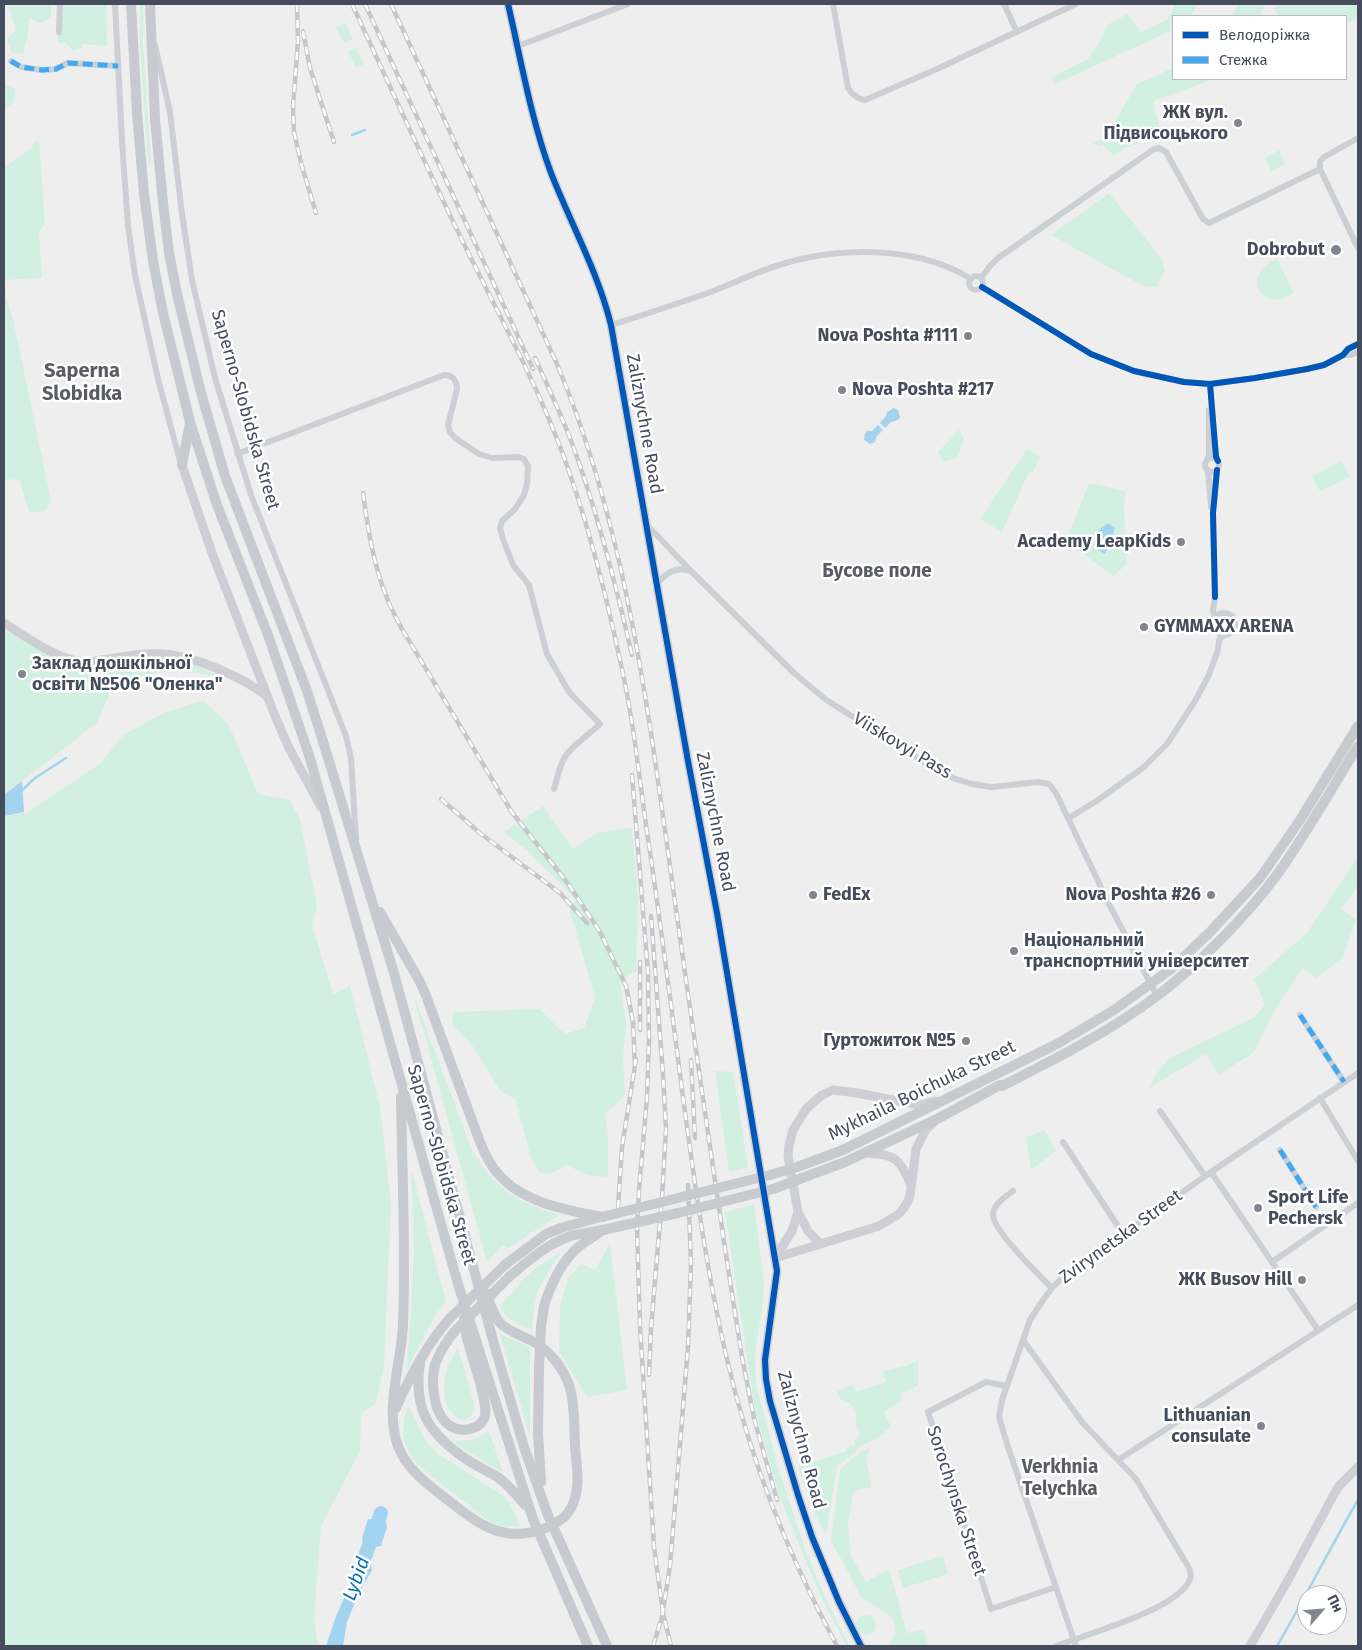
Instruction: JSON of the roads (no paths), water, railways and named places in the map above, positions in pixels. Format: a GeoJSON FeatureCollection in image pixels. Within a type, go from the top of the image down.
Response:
{"type":"FeatureCollection","features":[{"type":"Feature","properties":{"kind":"main road","name":"Saperno-Slobidska Street"},"geometry":{"type":"LineString","coordinates":[[131,4],[137,113],[144,194],[153,261],[163,313],[190,422],[217,505],[287,689],[327,817],[458,1284],[531,1515]]}},
{"type":"Feature","properties":{"kind":"main road","name":"Saperno-Slobidska Street"},"geometry":{"type":"LineString","coordinates":[[150,4],[155,119],[169,253],[188,343],[225,476],[307,690],[394,972],[494,1344],[524,1447],[548,1513],[607,1646]]}},
{"type":"Feature","properties":{"kind":"main road"},"geometry":{"type":"LineString","coordinates":[[182,465],[190,422]]}},
{"type":"Feature","properties":{"kind":"main road","name":"Mykhaila Boichuka Street"},"geometry":{"type":"LineString","coordinates":[[393,1415],[404,1390],[430,1344],[450,1318],[506,1264],[546,1234],[580,1222],[770,1175],[843,1150],[1057,1044],[1114,1010],[1151,984],[1189,954],[1260,878],[1300,820],[1358,726]]}},
{"type":"Feature","properties":{"kind":"main road","name":"Mykhaila Boichuka Street"},"geometry":{"type":"LineString","coordinates":[[458,1284],[468,1343],[485,1404],[485,1416],[482,1422],[469,1430],[452,1427],[439,1412],[433,1387],[434,1369],[443,1347],[454,1332],[510,1276],[533,1257],[551,1245],[569,1237],[678,1213],[773,1189],[845,1162],[939,1118],[1000,1085],[1002,1086],[1112,1026],[1157,996],[1197,962],[1269,885],[1297,846],[1358,746]]}},
{"type":"Feature","properties":{"kind":"main road"},"geometry":{"type":"LineString","coordinates":[[366,884],[383,919],[419,980],[480,1142],[495,1171],[507,1182],[531,1197],[563,1209],[602,1217]]}},
{"type":"Feature","properties":{"kind":"main road"},"geometry":{"type":"LineString","coordinates":[[401,1083],[405,1257],[403,1326],[396,1374],[393,1415],[398,1447],[413,1471],[465,1513],[491,1529],[510,1534],[523,1534],[545,1528],[563,1519],[573,1504],[577,1490],[573,1410],[569,1386],[563,1371],[554,1358],[533,1341],[508,1329],[500,1322],[486,1294],[470,1252]]}},
{"type":"Feature","properties":{"kind":"main road"},"geometry":{"type":"LineString","coordinates":[[542,1498],[538,1434],[541,1327],[544,1306],[550,1288],[575,1250],[603,1230]]}},
{"type":"Feature","properties":{"kind":"main road"},"geometry":{"type":"LineString","coordinates":[[418,1396],[420,1363]]}},
{"type":"Feature","properties":{"kind":"main road"},"geometry":{"type":"LineString","coordinates":[[404,1390],[410,1387],[415,1388],[431,1429],[443,1442],[466,1460],[502,1481],[515,1492],[531,1515],[588,1646]]}},
{"type":"Feature","properties":{"kind":"street"},"geometry":{"type":"LineString","coordinates":[[59,32],[60,4]]}},
{"type":"Feature","properties":{"kind":"street","name":"Saperno-Slobidska Street"},"geometry":{"type":"LineString","coordinates":[[115,4],[128,226],[134,275],[156,370],[182,465],[212,553],[289,748],[327,817]]}},
{"type":"Feature","properties":{"kind":"street","name":"Zaliznychne Road"},"geometry":{"type":"LineString","coordinates":[[508,4],[541,140],[552,173],[601,290],[611,325],[717,914],[777,1271],[765,1360],[770,1401],[812,1537],[839,1602],[861,1646]]}},
{"type":"Feature","properties":{"kind":"street"},"geometry":{"type":"LineString","coordinates":[[518,46],[628,4]]}},
{"type":"Feature","properties":{"kind":"street"},"geometry":{"type":"LineString","coordinates":[[833,4],[848,88],[852,95],[865,100],[1076,4]]}},
{"type":"Feature","properties":{"kind":"street"},"geometry":{"type":"LineString","coordinates":[[1004,4],[1017,32]]}},
{"type":"Feature","properties":{"kind":"street","name":"Saperno-Slobidska Street"},"geometry":{"type":"LineString","coordinates":[[150,25],[170,112],[192,280],[215,378],[237,454],[266,536],[346,736],[353,776],[357,852]]}},
{"type":"Feature","properties":{"kind":"street"},"geometry":{"type":"LineString","coordinates":[[11,61],[21,67],[42,70],[56,69],[68,63],[118,66]]}},
{"type":"Feature","properties":{"kind":"street"},"geometry":{"type":"LineString","coordinates":[[1358,138],[1320,161],[1320,168],[1358,248]]}},
{"type":"Feature","properties":{"kind":"street"},"geometry":{"type":"LineString","coordinates":[[981,278],[998,258],[1154,148],[1163,149],[1166,152],[1203,219],[1209,223],[1320,168]]}},
{"type":"Feature","properties":{"kind":"street"},"geometry":{"type":"LineString","coordinates":[[611,325],[668,307],[800,259],[828,254],[863,252],[902,255],[919,258],[953,269],[971,279],[975,277],[981,278]]}},
{"type":"Feature","properties":{"kind":"street"},"geometry":{"type":"LineString","coordinates":[[981,278],[983,282],[982,287]]}},
{"type":"Feature","properties":{"kind":"street"},"geometry":{"type":"LineString","coordinates":[[971,279],[969,283],[972,289],[976,290],[982,287]]}},
{"type":"Feature","properties":{"kind":"street"},"geometry":{"type":"LineString","coordinates":[[982,287],[1091,354],[1134,371],[1184,382],[1210,384],[1307,369],[1324,364],[1343,355],[1348,349],[1358,344]]}},
{"type":"Feature","properties":{"kind":"street"},"geometry":{"type":"LineString","coordinates":[[1343,355],[1351,355],[1358,352]]}},
{"type":"Feature","properties":{"kind":"street"},"geometry":{"type":"LineString","coordinates":[[237,454],[444,375],[450,375],[454,378],[457,389],[448,425],[450,432],[455,438],[479,454],[492,458],[518,457],[524,460],[528,466],[524,495],[515,509],[502,521],[500,528],[503,539],[513,565],[529,585],[547,654],[569,692],[600,724],[567,754],[563,760],[554,789]]}},
{"type":"Feature","properties":{"kind":"street"},"geometry":{"type":"LineString","coordinates":[[1210,384],[1209,455],[1205,464],[1208,470],[1213,513]]}},
{"type":"Feature","properties":{"kind":"street"},"geometry":{"type":"LineString","coordinates":[[1069,818],[1144,767],[1167,744],[1208,677],[1220,640],[1225,634],[1233,630],[1234,622],[1229,614],[1222,613],[1217,607],[1215,597],[1213,513],[1219,466],[1216,456],[1210,384]]}},
{"type":"Feature","properties":{"kind":"street"},"geometry":{"type":"LineString","coordinates":[[1207,460],[1214,458],[1218,461]]}},
{"type":"Feature","properties":{"kind":"street"},"geometry":{"type":"LineString","coordinates":[[1208,470],[1213,472],[1217,470]]}},
{"type":"Feature","properties":{"kind":"street","name":"Viiskovyi Pass"},"geometry":{"type":"LineString","coordinates":[[646,524],[794,673],[825,699],[924,762],[953,778],[972,784],[992,787],[1038,782],[1050,784],[1069,818],[1109,904],[1157,996]]}},
{"type":"Feature","properties":{"kind":"street"},"geometry":{"type":"LineString","coordinates":[[657,584],[675,569],[683,568],[691,571]]}},
{"type":"Feature","properties":{"kind":"street"},"geometry":{"type":"LineString","coordinates":[[1215,597],[1213,605],[1215,655]]}},
{"type":"Feature","properties":{"kind":"street"},"geometry":{"type":"LineString","coordinates":[[1215,618],[1222,613]]}},
{"type":"Feature","properties":{"kind":"street"},"geometry":{"type":"LineString","coordinates":[[4,624],[42,646],[72,660],[89,662],[152,653],[187,658],[224,672],[259,690],[268,697]]}},
{"type":"Feature","properties":{"kind":"street"},"geometry":{"type":"LineString","coordinates":[[1215,630],[1220,634],[1225,634]]}},
{"type":"Feature","properties":{"kind":"street"},"geometry":{"type":"LineString","coordinates":[[1300,1015],[1344,1082]]}},
{"type":"Feature","properties":{"kind":"street","name":"Zvirynetska Street"},"geometry":{"type":"LineString","coordinates":[[1076,1646],[999,1417],[1002,1400],[1030,1320],[1052,1288],[1065,1275],[1208,1174],[1358,1072]]}},
{"type":"Feature","properties":{"kind":"street"},"geometry":{"type":"LineString","coordinates":[[820,1244],[808,1231],[798,1212],[788,1156],[789,1145],[800,1117],[814,1101],[833,1090],[919,1105],[962,1091]]}},
{"type":"Feature","properties":{"kind":"street"},"geometry":{"type":"LineString","coordinates":[[1320,1098],[1358,1160]]}},
{"type":"Feature","properties":{"kind":"street"},"geometry":{"type":"LineString","coordinates":[[1160,1111],[1272,1262],[1318,1330]]}},
{"type":"Feature","properties":{"kind":"street"},"geometry":{"type":"LineString","coordinates":[[775,1258],[879,1226],[899,1214],[910,1196],[916,1150],[926,1129],[939,1118]]}},
{"type":"Feature","properties":{"kind":"street"},"geometry":{"type":"LineString","coordinates":[[1063,1142],[1122,1234]]}},
{"type":"Feature","properties":{"kind":"street"},"geometry":{"type":"LineString","coordinates":[[1280,1150],[1316,1207]]}},
{"type":"Feature","properties":{"kind":"street"},"geometry":{"type":"LineString","coordinates":[[866,1153],[884,1153],[900,1163],[912,1187]]}},
{"type":"Feature","properties":{"kind":"street"},"geometry":{"type":"LineString","coordinates":[[1013,1191],[998,1202],[992,1214],[993,1220],[1015,1250],[1052,1288]]}},
{"type":"Feature","properties":{"kind":"street"},"geometry":{"type":"LineString","coordinates":[[1272,1262],[1358,1204]]}},
{"type":"Feature","properties":{"kind":"street"},"geometry":{"type":"LineString","coordinates":[[775,1258],[792,1231],[798,1212]]}},
{"type":"Feature","properties":{"kind":"street"},"geometry":{"type":"LineString","coordinates":[[1118,1460],[1358,1305]]}},
{"type":"Feature","properties":{"kind":"street"},"geometry":{"type":"LineString","coordinates":[[1023,1340],[1082,1422],[1136,1479],[1186,1563],[1191,1575],[1190,1582],[1181,1591],[1146,1613],[1110,1628],[1056,1646]]}},
{"type":"Feature","properties":{"kind":"street","name":"Sorochynska Street"},"geometry":{"type":"LineString","coordinates":[[1007,1386],[986,1382],[928,1412],[991,1609],[1056,1587]]}},
{"type":"Feature","properties":{"kind":"street"},"geometry":{"type":"LineString","coordinates":[[1250,1646],[1339,1486],[1358,1467]]}},
{"type":"Feature","properties":{"kind":"water"},"geometry":{"type":"Polygon","coordinates":[[[894,408],[898,410],[900,417],[885,428],[880,423],[887,412],[894,408]]]}},
{"type":"Feature","properties":{"kind":"water"},"geometry":{"type":"Polygon","coordinates":[[[878,425],[883,430],[877,436],[875,442],[870,444],[864,440],[865,434],[867,431],[872,431],[878,425]]]}},
{"type":"Feature","properties":{"kind":"water"},"geometry":{"type":"Polygon","coordinates":[[[1108,523],[1115,528],[1105,554],[1096,549],[1095,541],[1096,532],[1108,523]]]}},
{"type":"Feature","properties":{"kind":"water"},"geometry":{"type":"Polygon","coordinates":[[[22,781],[24,812],[4,816],[4,795],[22,781]]]}},
{"type":"Feature","properties":{"kind":"water"},"geometry":{"type":"Polygon","coordinates":[[[368,1519],[386,1522],[387,1527],[381,1546],[367,1545],[362,1541],[368,1519]]]}},
{"type":"Feature","properties":{"kind":"water"},"geometry":{"type":"Polygon","coordinates":[[[370,1560],[372,1570],[358,1595],[347,1622],[343,1646],[326,1646],[335,1619],[359,1563],[370,1560]]]}},
{"type":"Feature","properties":{"kind":"waterway"},"geometry":{"type":"LineString","coordinates":[[352,135],[365,130]]}},
{"type":"Feature","properties":{"kind":"waterway"},"geometry":{"type":"LineString","coordinates":[[19,793],[35,778],[66,758]]}},
{"type":"Feature","properties":{"kind":"waterway"},"geometry":{"type":"LineString","coordinates":[[1277,1646],[1358,1500]]}},
{"type":"Feature","properties":{"kind":"waterway","name":"Lybid"},"geometry":{"type":"LineString","coordinates":[[357,1578],[381,1513]]}},
{"type":"Feature","properties":{"kind":"railway"},"geometry":{"type":"LineString","coordinates":[[297,4],[298,41],[293,107],[294,132],[316,213]]}},
{"type":"Feature","properties":{"kind":"railway"},"geometry":{"type":"LineString","coordinates":[[352,4],[448,211],[540,398],[571,477],[595,555],[629,703],[696,1190],[706,1256],[726,1355],[746,1430],[786,1541],[837,1646]]}},
{"type":"Feature","properties":{"kind":"railway"},"geometry":{"type":"LineString","coordinates":[[365,4],[533,369]]}},
{"type":"Feature","properties":{"kind":"railway"},"geometry":{"type":"LineString","coordinates":[[391,4],[557,364],[580,425],[617,551],[653,744],[714,1176],[742,1357],[754,1418],[777,1500]]}},
{"type":"Feature","properties":{"kind":"railway"},"geometry":{"type":"LineString","coordinates":[[303,31],[310,68],[334,142]]}},
{"type":"Feature","properties":{"kind":"railway"},"geometry":{"type":"LineString","coordinates":[[535,358],[569,435],[591,498],[613,576],[632,655]]}},
{"type":"Feature","properties":{"kind":"railway"},"geometry":{"type":"LineString","coordinates":[[363,493],[369,533],[378,572],[389,602],[402,629],[511,811],[569,885],[600,932],[626,986],[633,1022],[635,1066]]}},
{"type":"Feature","properties":{"kind":"railway"},"geometry":{"type":"LineString","coordinates":[[632,775],[648,973],[649,1038],[647,1097],[637,1228],[640,1327],[654,1547],[663,1613],[671,1646]]}},
{"type":"Feature","properties":{"kind":"railway"},"geometry":{"type":"LineString","coordinates":[[441,799],[481,834],[560,893],[587,923]]}},
{"type":"Feature","properties":{"kind":"railway"},"geometry":{"type":"LineString","coordinates":[[649,1375],[666,1129],[651,916]]}},
{"type":"Feature","properties":{"kind":"railway"},"geometry":{"type":"LineString","coordinates":[[640,962],[640,1030]]}},
{"type":"Feature","properties":{"kind":"railway"},"geometry":{"type":"LineString","coordinates":[[618,1208],[622,1147],[636,1059]]}},
{"type":"Feature","properties":{"kind":"railway"},"geometry":{"type":"LineString","coordinates":[[691,1060],[695,1138]]}},
{"type":"Feature","properties":{"kind":"railway"},"geometry":{"type":"LineString","coordinates":[[653,1646],[662,1617],[670,1566],[688,1347],[691,1263],[688,1185]]}},
{"type":"Feature","properties":{"kind":"place","name":"ЖК вул. Підвисоцького"},"geometry":{"type":"Point","coordinates":[1238,123]}},
{"type":"Feature","properties":{"kind":"place","name":"Dobrobut"},"geometry":{"type":"Point","coordinates":[1336,250]}},
{"type":"Feature","properties":{"kind":"place","name":"Nova Poshta #111"},"geometry":{"type":"Point","coordinates":[968,336]}},
{"type":"Feature","properties":{"kind":"place","name":"Nova Poshta #217"},"geometry":{"type":"Point","coordinates":[842,390]}},
{"type":"Feature","properties":{"kind":"place","name":"Academy LeapKids"},"geometry":{"type":"Point","coordinates":[1181,542]}},
{"type":"Feature","properties":{"kind":"place","name":"GYMMAXX ARENA"},"geometry":{"type":"Point","coordinates":[1144,627]}},
{"type":"Feature","properties":{"kind":"place","name":"Заклад дошкільної освіти №506 \"Оленка\""},"geometry":{"type":"Point","coordinates":[22,674]}},
{"type":"Feature","properties":{"kind":"place","name":"FedEx"},"geometry":{"type":"Point","coordinates":[813,895]}},
{"type":"Feature","properties":{"kind":"place","name":"Nova Poshta #26"},"geometry":{"type":"Point","coordinates":[1211,895]}},
{"type":"Feature","properties":{"kind":"place","name":"Національний транспортний університет"},"geometry":{"type":"Point","coordinates":[1014,951]}},
{"type":"Feature","properties":{"kind":"place","name":"Гуртожиток №5"},"geometry":{"type":"Point","coordinates":[966,1041]}},
{"type":"Feature","properties":{"kind":"place","name":"Sport Life Pechersk"},"geometry":{"type":"Point","coordinates":[1258,1208]}},
{"type":"Feature","properties":{"kind":"place","name":"ЖК Busov Hill"},"geometry":{"type":"Point","coordinates":[1302,1280]}},
{"type":"Feature","properties":{"kind":"place","name":"Lithuanian consulate"},"geometry":{"type":"Point","coordinates":[1261,1426]}},
{"type":"Feature","properties":{"kind":"district","name":"Saperna Slobidka"},"geometry":{"type":"Point","coordinates":[82,382]}},
{"type":"Feature","properties":{"kind":"district","name":"Бусове поле"},"geometry":{"type":"Point","coordinates":[877,572]}},
{"type":"Feature","properties":{"kind":"district","name":"Verkhnia Telychka"},"geometry":{"type":"Point","coordinates":[1060,1479]}}]}
